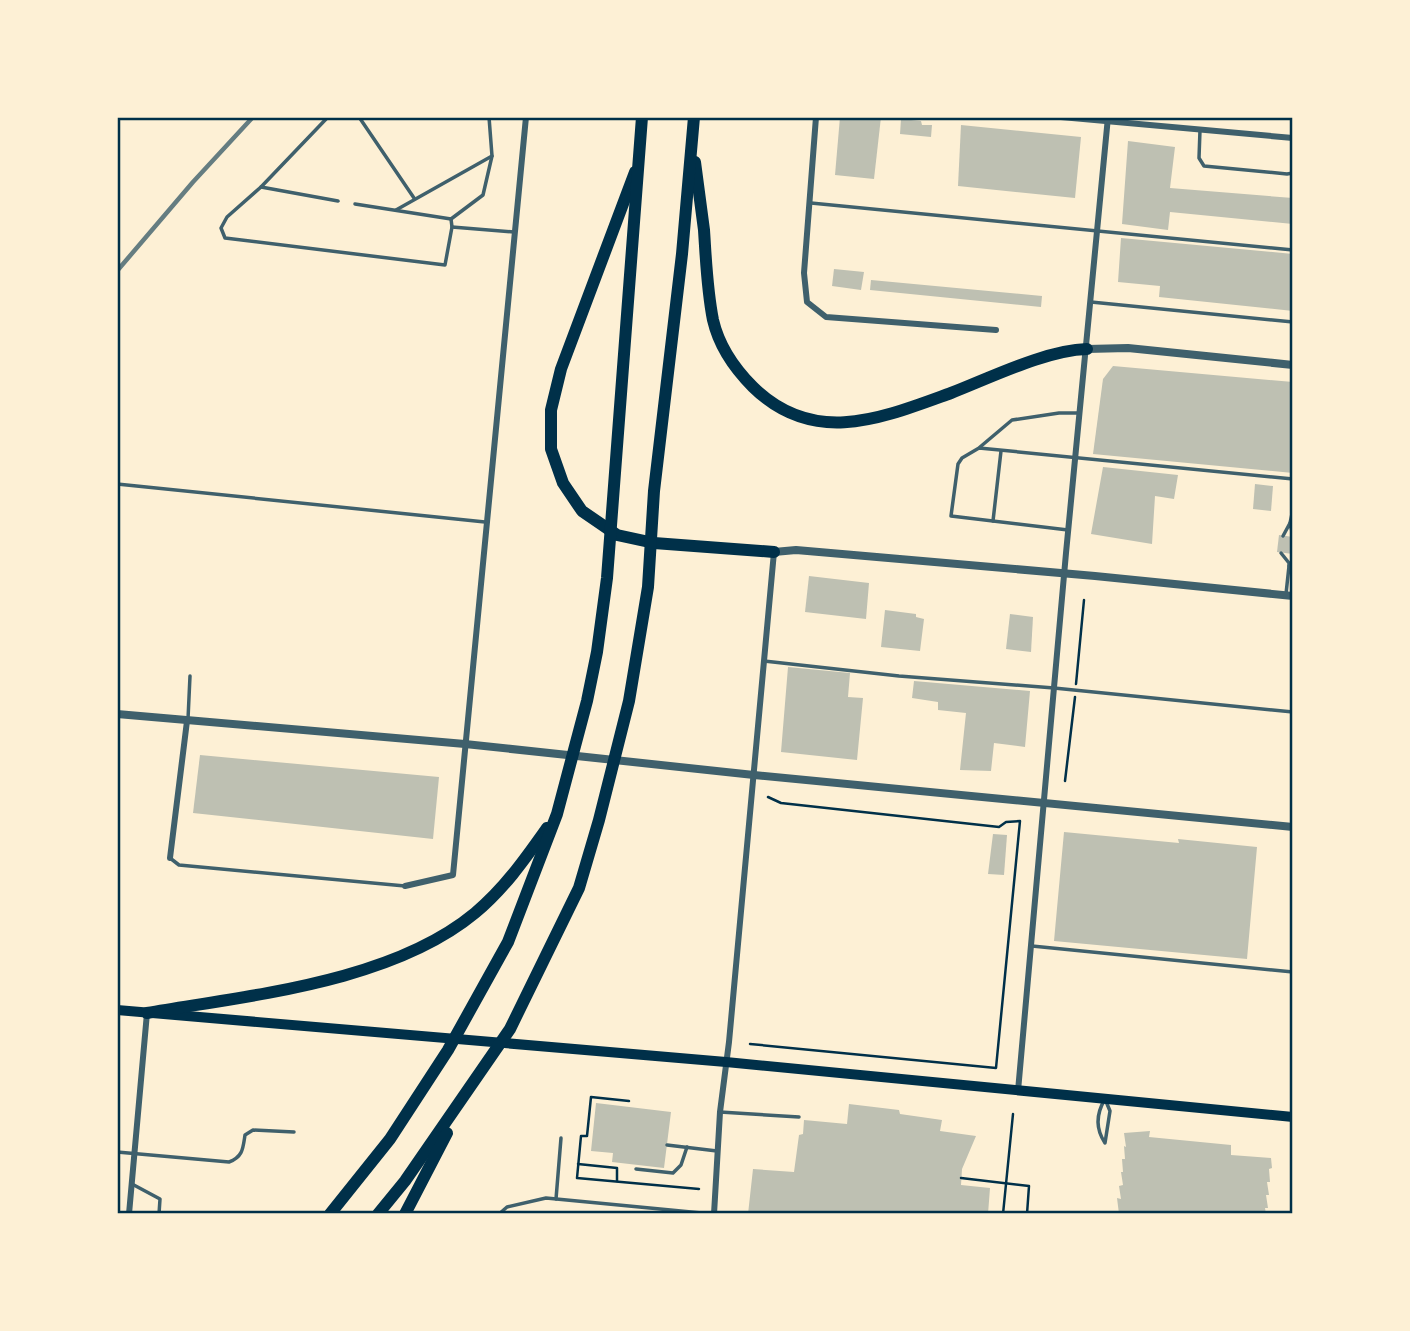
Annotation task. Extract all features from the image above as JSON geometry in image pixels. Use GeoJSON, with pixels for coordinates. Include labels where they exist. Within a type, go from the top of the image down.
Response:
{"type":"FeatureCollection","features":[{"type":"Feature","properties":{"kind":"highway"},"geometry":{"type":"LineString","coordinates":[[378,1214],[405,1181],[510,1029],[579,888],[599,820],[629,701],[648,587],[654,491],[682,254],[694,117]]}},
{"type":"Feature","properties":{"kind":"highway"},"geometry":{"type":"LineString","coordinates":[[330,1214],[390,1139],[448,1050],[508,942],[558,814],[587,701],[607,578],[642,123]]}},
{"type":"Feature","properties":{"kind":"highway"},"geometry":{"type":"LineString","coordinates":[[692,138],[704,232],[707,286],[715,328],[724,350],[744,378],[776,406],[792,414],[827,423],[871,420],[1057,353],[1087,349]]}},
{"type":"Feature","properties":{"kind":"highway"},"geometry":{"type":"LineString","coordinates":[[640,159],[559,379],[551,410],[551,449],[563,483],[582,511],[618,535],[654,543],[774,552]]}},
{"type":"Feature","properties":{"kind":"highway"},"geometry":{"type":"LineString","coordinates":[[147,1013],[289,988],[367,969],[435,941],[475,914],[509,880],[558,814]]}},
{"type":"Feature","properties":{"kind":"highway"},"geometry":{"type":"LineString","coordinates":[[405,1214],[468,1091]]}},
{"type":"Feature","properties":{"kind":"main road"},"geometry":{"type":"LineString","coordinates":[[117,1010],[726,1062],[1293,1117]]}},
{"type":"Feature","properties":{"kind":"street"},"geometry":{"type":"LineString","coordinates":[[405,886],[453,875],[526,117]]}},
{"type":"Feature","properties":{"kind":"street"},"geometry":{"type":"LineString","coordinates":[[816,117],[804,273],[807,302],[826,317],[996,330]]}},
{"type":"Feature","properties":{"kind":"street"},"geometry":{"type":"LineString","coordinates":[[1061,117],[1108,119],[1293,138]]}},
{"type":"Feature","properties":{"kind":"street"},"geometry":{"type":"LineString","coordinates":[[1017,1091],[1108,119]]}},
{"type":"Feature","properties":{"kind":"street"},"geometry":{"type":"LineString","coordinates":[[1087,349],[1128,348],[1293,365]]}},
{"type":"Feature","properties":{"kind":"street"},"geometry":{"type":"LineString","coordinates":[[713,1214],[720,1112],[774,552],[796,550],[1289,596]]}},
{"type":"Feature","properties":{"kind":"street"},"geometry":{"type":"LineString","coordinates":[[117,714],[465,744],[1293,827]]}},
{"type":"Feature","properties":{"kind":"street"},"geometry":{"type":"LineString","coordinates":[[170,858],[187,721]]}},
{"type":"Feature","properties":{"kind":"street"},"geometry":{"type":"LineString","coordinates":[[129,1214],[147,1013]]}},
{"type":"Feature","properties":{"kind":"lane"},"geometry":{"type":"LineString","coordinates":[[328,117],[261,187],[227,217],[221,228],[225,238],[445,265],[452,228],[451,219]]}},
{"type":"Feature","properties":{"kind":"lane"},"geometry":{"type":"LineString","coordinates":[[359,117],[414,198]]}},
{"type":"Feature","properties":{"kind":"lane"},"geometry":{"type":"LineString","coordinates":[[355,204],[451,219],[483,195],[492,156],[489,117]]}},
{"type":"Feature","properties":{"kind":"lane"},"geometry":{"type":"LineString","coordinates":[[1200,130],[1199,158],[1204,166],[1293,173]]}},
{"type":"Feature","properties":{"kind":"lane"},"geometry":{"type":"LineString","coordinates":[[394,211],[492,156]]}},
{"type":"Feature","properties":{"kind":"lane"},"geometry":{"type":"LineString","coordinates":[[261,187],[338,201]]}},
{"type":"Feature","properties":{"kind":"lane"},"geometry":{"type":"LineString","coordinates":[[809,203],[1293,250]]}},
{"type":"Feature","properties":{"kind":"lane"},"geometry":{"type":"LineString","coordinates":[[452,228],[514,232]]}},
{"type":"Feature","properties":{"kind":"lane"},"geometry":{"type":"LineString","coordinates":[[1091,302],[1293,322]]}},
{"type":"Feature","properties":{"kind":"lane"},"geometry":{"type":"LineString","coordinates":[[1068,530],[951,516],[958,464],[962,458],[979,448],[1012,420],[1059,413],[1080,414]]}},
{"type":"Feature","properties":{"kind":"lane"},"geometry":{"type":"LineString","coordinates":[[979,448],[1293,479]]}},
{"type":"Feature","properties":{"kind":"lane"},"geometry":{"type":"LineString","coordinates":[[993,521],[1001,451]]}},
{"type":"Feature","properties":{"kind":"lane"},"geometry":{"type":"LineString","coordinates":[[117,484],[284,499],[485,522]]}},
{"type":"Feature","properties":{"kind":"lane"},"geometry":{"type":"LineString","coordinates":[[1283,536],[1293,509]]}},
{"type":"Feature","properties":{"kind":"lane"},"geometry":{"type":"LineString","coordinates":[[1290,523],[1293,536]]}},
{"type":"Feature","properties":{"kind":"lane"},"geometry":{"type":"LineString","coordinates":[[1281,552],[1290,565]]}},
{"type":"Feature","properties":{"kind":"lane"},"geometry":{"type":"LineString","coordinates":[[1289,596],[1290,554]]}},
{"type":"Feature","properties":{"kind":"lane"},"geometry":{"type":"LineString","coordinates":[[764,661],[1293,712]]}},
{"type":"Feature","properties":{"kind":"lane"},"geometry":{"type":"LineString","coordinates":[[187,721],[190,676]]}},
{"type":"Feature","properties":{"kind":"lane"},"geometry":{"type":"LineString","coordinates":[[170,858],[178,865],[405,886]]}},
{"type":"Feature","properties":{"kind":"lane"},"geometry":{"type":"LineString","coordinates":[[1030,946],[1293,972]]}},
{"type":"Feature","properties":{"kind":"lane"},"geometry":{"type":"LineString","coordinates":[[1105,1099],[1110,1111],[1104,1143],[1098,1132],[1099,1109],[1105,1099]]}},
{"type":"Feature","properties":{"kind":"lane"},"geometry":{"type":"LineString","coordinates":[[720,1112],[799,1116]]}},
{"type":"Feature","properties":{"kind":"lane"},"geometry":{"type":"LineString","coordinates":[[117,1152],[229,1162],[238,1159],[243,1151],[245,1135],[253,1130],[294,1132]]}},
{"type":"Feature","properties":{"kind":"lane"},"geometry":{"type":"LineString","coordinates":[[556,1199],[561,1138]]}},
{"type":"Feature","properties":{"kind":"lane"},"geometry":{"type":"LineString","coordinates":[[667,1145],[718,1151]]}},
{"type":"Feature","properties":{"kind":"lane"},"geometry":{"type":"LineString","coordinates":[[636,1169],[673,1172],[681,1165],[687,1147]]}},
{"type":"Feature","properties":{"kind":"lane"},"geometry":{"type":"LineString","coordinates":[[132,1184],[160,1199],[159,1214]]}},
{"type":"Feature","properties":{"kind":"lane"},"geometry":{"type":"LineString","coordinates":[[499,1214],[507,1207],[546,1198],[713,1214]]}},
{"type":"Feature","properties":{"kind":"path"},"geometry":{"type":"LineString","coordinates":[[1065,781],[1084,600]]}},
{"type":"Feature","properties":{"kind":"path"},"geometry":{"type":"LineString","coordinates":[[750,1044],[996,1068],[1020,821],[1006,822],[999,827],[781,803],[768,797]]}},
{"type":"Feature","properties":{"kind":"path"},"geometry":{"type":"LineString","coordinates":[[629,1101],[591,1097],[587,1136],[581,1136],[577,1178],[699,1189]]}},
{"type":"Feature","properties":{"kind":"path"},"geometry":{"type":"LineString","coordinates":[[1003,1214],[1013,1114]]}},
{"type":"Feature","properties":{"kind":"path"},"geometry":{"type":"LineString","coordinates":[[579,1164],[617,1168],[617,1181]]}},
{"type":"Feature","properties":{"kind":"path"},"geometry":{"type":"LineString","coordinates":[[961,1178],[1029,1186],[1027,1214]]}},
{"type":"Feature","properties":{"kind":"building"},"geometry":{"type":"Polygon","coordinates":[[[840,117],[881,117],[874,179],[835,175],[840,117]]]}},
{"type":"Feature","properties":{"kind":"building"},"geometry":{"type":"Polygon","coordinates":[[[901,119],[932,125],[931,137],[900,134],[901,119]]]}},
{"type":"Feature","properties":{"kind":"building"},"geometry":{"type":"Polygon","coordinates":[[[961,125],[1081,137],[1075,198],[958,186],[961,125]]]}},
{"type":"Feature","properties":{"kind":"building"},"geometry":{"type":"Polygon","coordinates":[[[1128,141],[1175,147],[1170,188],[1293,198],[1293,224],[1170,212],[1168,230],[1122,224],[1128,141]]]}},
{"type":"Feature","properties":{"kind":"building"},"geometry":{"type":"Polygon","coordinates":[[[1121,238],[1293,254],[1293,311],[1159,297],[1160,286],[1118,282],[1121,238]]]}},
{"type":"Feature","properties":{"kind":"building"},"geometry":{"type":"Polygon","coordinates":[[[834,269],[864,272],[861,290],[832,286],[834,269]]]}},
{"type":"Feature","properties":{"kind":"building"},"geometry":{"type":"Polygon","coordinates":[[[871,280],[1042,296],[1041,307],[870,290],[871,280]]]}},
{"type":"Feature","properties":{"kind":"building"},"geometry":{"type":"Polygon","coordinates":[[[1113,366],[1293,382],[1293,473],[1093,454],[1103,379],[1113,366]]]}},
{"type":"Feature","properties":{"kind":"building"},"geometry":{"type":"Polygon","coordinates":[[[1103,467],[1178,475],[1174,499],[1155,496],[1152,544],[1091,534],[1103,467]]]}},
{"type":"Feature","properties":{"kind":"building"},"geometry":{"type":"Polygon","coordinates":[[[1255,484],[1273,486],[1271,511],[1253,509],[1255,484]]]}},
{"type":"Feature","properties":{"kind":"building"},"geometry":{"type":"Polygon","coordinates":[[[1279,535],[1293,537],[1293,554],[1277,552],[1279,535]]]}},
{"type":"Feature","properties":{"kind":"building"},"geometry":{"type":"Polygon","coordinates":[[[809,576],[869,583],[866,619],[805,612],[809,576]]]}},
{"type":"Feature","properties":{"kind":"building"},"geometry":{"type":"Polygon","coordinates":[[[885,610],[916,614],[916,617],[924,619],[920,651],[881,647],[885,610]]]}},
{"type":"Feature","properties":{"kind":"building"},"geometry":{"type":"Polygon","coordinates":[[[1010,614],[1033,617],[1031,652],[1006,649],[1010,614]]]}},
{"type":"Feature","properties":{"kind":"building"},"geometry":{"type":"Polygon","coordinates":[[[788,667],[850,673],[848,697],[863,698],[857,760],[781,752],[788,667]]]}},
{"type":"Feature","properties":{"kind":"building"},"geometry":{"type":"Polygon","coordinates":[[[914,681],[1030,691],[1025,747],[994,743],[991,771],[960,770],[966,713],[938,710],[938,702],[912,698],[914,681]]]}},
{"type":"Feature","properties":{"kind":"building"},"geometry":{"type":"Polygon","coordinates":[[[200,755],[439,777],[433,839],[193,813],[200,755]]]}},
{"type":"Feature","properties":{"kind":"building"},"geometry":{"type":"Polygon","coordinates":[[[1064,832],[1257,847],[1247,959],[1054,941],[1064,832]]]}},
{"type":"Feature","properties":{"kind":"building"},"geometry":{"type":"Polygon","coordinates":[[[993,834],[1007,835],[1004,875],[988,874],[993,834]]]}},
{"type":"Feature","properties":{"kind":"building"},"geometry":{"type":"Polygon","coordinates":[[[596,1103],[671,1112],[664,1168],[612,1162],[613,1153],[591,1151],[596,1103]]]}},
{"type":"Feature","properties":{"kind":"building"},"geometry":{"type":"Polygon","coordinates":[[[849,1104],[899,1110],[900,1114],[942,1120],[940,1131],[976,1136],[962,1169],[961,1185],[990,1188],[988,1214],[748,1214],[753,1169],[794,1172],[804,1120],[847,1124],[849,1104]]]}},
{"type":"Feature","properties":{"kind":"building"},"geometry":{"type":"Polygon","coordinates":[[[1150,1131],[1149,1137],[1231,1145],[1231,1155],[1271,1158],[1266,1214],[1119,1214],[1117,1198],[1121,1199],[1119,1186],[1123,1185],[1122,1159],[1125,1159],[1124,1146],[1126,1147],[1124,1133],[1150,1131]]]}},
{"type":"Feature","properties":{"kind":"railway"},"geometry":{"type":"LineString","coordinates":[[117,271],[253,117]]}}]}
